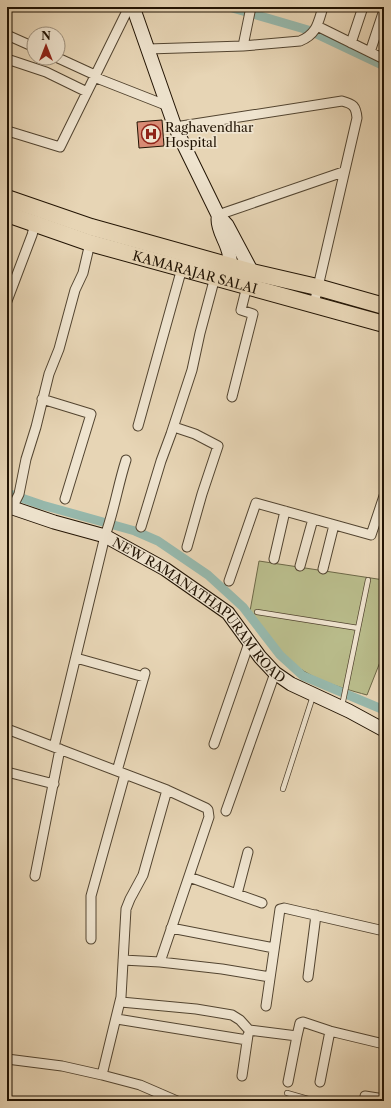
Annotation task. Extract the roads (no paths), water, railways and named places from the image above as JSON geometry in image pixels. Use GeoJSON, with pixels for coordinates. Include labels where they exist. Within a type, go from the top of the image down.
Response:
{"type":"FeatureCollection","features":[{"type":"Feature","properties":{"kind":"highway","name":"KAMARAJAR SALAI"},"geometry":{"type":"LineString","coordinates":[[7,198],[91,227],[230,265],[246,282],[314,304],[384,324]]}},
{"type":"Feature","properties":{"kind":"highway","name":"KAMARAJAR SALAI"},"geometry":{"type":"LineString","coordinates":[[7,214],[90,243],[215,277],[246,282],[318,287],[384,306]]}},
{"type":"Feature","properties":{"kind":"main road"},"geometry":{"type":"LineString","coordinates":[[133,7],[175,127],[218,215],[227,225],[246,282]]}},
{"type":"Feature","properties":{"kind":"main road"},"geometry":{"type":"LineString","coordinates":[[218,215],[218,227],[228,247],[230,265]]}},
{"type":"Feature","properties":{"kind":"main road","name":"NEW RAMANATHAPURAM ROAD"},"geometry":{"type":"LineString","coordinates":[[14,502],[54,522],[108,528],[228,613],[249,643],[275,673],[291,684],[314,694],[343,703],[384,730]]}},
{"type":"Feature","properties":{"kind":"street"},"geometry":{"type":"LineString","coordinates":[[7,134],[12,132],[60,147],[129,7]]}},
{"type":"Feature","properties":{"kind":"street"},"geometry":{"type":"LineString","coordinates":[[243,46],[251,7]]}},
{"type":"Feature","properties":{"kind":"street"},"geometry":{"type":"LineString","coordinates":[[148,49],[243,46],[300,41],[308,38],[317,27],[323,7]]}},
{"type":"Feature","properties":{"kind":"street"},"geometry":{"type":"LineString","coordinates":[[351,43],[362,7]]}},
{"type":"Feature","properties":{"kind":"street"},"geometry":{"type":"LineString","coordinates":[[370,52],[384,10]]}},
{"type":"Feature","properties":{"kind":"street"},"geometry":{"type":"LineString","coordinates":[[317,27],[384,59]]}},
{"type":"Feature","properties":{"kind":"street"},"geometry":{"type":"LineString","coordinates":[[7,35],[26,43]]}},
{"type":"Feature","properties":{"kind":"street"},"geometry":{"type":"LineString","coordinates":[[7,58],[46,72],[87,92]]}},
{"type":"Feature","properties":{"kind":"street"},"geometry":{"type":"LineString","coordinates":[[66,62],[94,76],[168,106]]}},
{"type":"Feature","properties":{"kind":"street"},"geometry":{"type":"LineString","coordinates":[[175,127],[342,101],[351,103],[356,109],[357,118],[343,172],[314,304]]}},
{"type":"Feature","properties":{"kind":"street"},"geometry":{"type":"LineString","coordinates":[[218,215],[343,172]]}},
{"type":"Feature","properties":{"kind":"street"},"geometry":{"type":"LineString","coordinates":[[7,301],[35,224]]}},
{"type":"Feature","properties":{"kind":"street"},"geometry":{"type":"LineString","coordinates":[[14,502],[36,427],[49,374],[59,349],[76,290],[83,273],[90,243]]}},
{"type":"Feature","properties":{"kind":"street"},"geometry":{"type":"LineString","coordinates":[[141,527],[161,461],[174,427],[192,370],[215,277],[230,265]]}},
{"type":"Feature","properties":{"kind":"street"},"geometry":{"type":"LineString","coordinates":[[138,426],[182,268]]}},
{"type":"Feature","properties":{"kind":"street"},"geometry":{"type":"LineString","coordinates":[[232,397],[253,314],[241,310],[246,282]]}},
{"type":"Feature","properties":{"kind":"street"},"geometry":{"type":"LineString","coordinates":[[42,399],[91,414],[65,499]]}},
{"type":"Feature","properties":{"kind":"street"},"geometry":{"type":"LineString","coordinates":[[174,427],[195,434],[218,446],[202,494],[187,547]]}},
{"type":"Feature","properties":{"kind":"street"},"geometry":{"type":"LineString","coordinates":[[35,876],[54,784],[57,748],[76,658],[118,486],[126,460]]}},
{"type":"Feature","properties":{"kind":"street"},"geometry":{"type":"LineString","coordinates":[[229,581],[256,503],[371,535],[384,496]]}},
{"type":"Feature","properties":{"kind":"street"},"geometry":{"type":"LineString","coordinates":[[274,559],[285,511]]}},
{"type":"Feature","properties":{"kind":"street"},"geometry":{"type":"LineString","coordinates":[[300,566],[313,519]]}},
{"type":"Feature","properties":{"kind":"street"},"geometry":{"type":"LineString","coordinates":[[324,569],[334,525]]}},
{"type":"Feature","properties":{"kind":"street"},"geometry":{"type":"LineString","coordinates":[[214,744],[249,643]]}},
{"type":"Feature","properties":{"kind":"street"},"geometry":{"type":"LineString","coordinates":[[76,658],[144,675],[91,896],[91,939]]}},
{"type":"Feature","properties":{"kind":"street"},"geometry":{"type":"LineString","coordinates":[[226,811],[275,673]]}},
{"type":"Feature","properties":{"kind":"street"},"geometry":{"type":"LineString","coordinates":[[7,729],[167,790],[208,810],[209,817],[160,962]]}},
{"type":"Feature","properties":{"kind":"street"},"geometry":{"type":"LineString","coordinates":[[7,772],[54,784]]}},
{"type":"Feature","properties":{"kind":"street"},"geometry":{"type":"LineString","coordinates":[[102,1075],[121,1002],[126,909],[143,875],[167,790]]}},
{"type":"Feature","properties":{"kind":"street"},"geometry":{"type":"LineString","coordinates":[[237,894],[248,852]]}},
{"type":"Feature","properties":{"kind":"street"},"geometry":{"type":"LineString","coordinates":[[189,877],[262,903]]}},
{"type":"Feature","properties":{"kind":"street"},"geometry":{"type":"LineString","coordinates":[[266,1006],[280,909],[284,908],[384,931]]}},
{"type":"Feature","properties":{"kind":"street"},"geometry":{"type":"LineString","coordinates":[[308,977],[316,915]]}},
{"type":"Feature","properties":{"kind":"street"},"geometry":{"type":"LineString","coordinates":[[171,928],[274,948]]}},
{"type":"Feature","properties":{"kind":"street"},"geometry":{"type":"LineString","coordinates":[[124,960],[160,962],[222,969],[270,977]]}},
{"type":"Feature","properties":{"kind":"street"},"geometry":{"type":"LineString","coordinates":[[121,1002],[196,1009],[232,1015],[240,1020],[249,1030],[297,1036]]}},
{"type":"Feature","properties":{"kind":"street"},"geometry":{"type":"LineString","coordinates":[[117,1019],[247,1040]]}},
{"type":"Feature","properties":{"kind":"street"},"geometry":{"type":"LineString","coordinates":[[288,1082],[297,1036],[300,1024],[303,1022],[330,1031],[384,1044]]}},
{"type":"Feature","properties":{"kind":"street"},"geometry":{"type":"LineString","coordinates":[[242,1076],[249,1030]]}},
{"type":"Feature","properties":{"kind":"street"},"geometry":{"type":"LineString","coordinates":[[320,1082],[330,1031]]}},
{"type":"Feature","properties":{"kind":"street"},"geometry":{"type":"LineString","coordinates":[[7,1059],[62,1066],[140,1084],[177,1101]]}},
{"type":"Feature","properties":{"kind":"street"},"geometry":{"type":"LineString","coordinates":[[365,1096],[384,1099]]}},
{"type":"Feature","properties":{"kind":"lane"},"geometry":{"type":"LineString","coordinates":[[343,703],[368,580]]}},
{"type":"Feature","properties":{"kind":"lane"},"geometry":{"type":"LineString","coordinates":[[257,612],[358,628]]}},
{"type":"Feature","properties":{"kind":"lane"},"geometry":{"type":"LineString","coordinates":[[283,789],[314,694]]}},
{"type":"Feature","properties":{"kind":"lane"},"geometry":{"type":"LineString","coordinates":[[287,1093],[315,1101]]}},
{"type":"Feature","properties":{"kind":"waterway"},"geometry":{"type":"LineString","coordinates":[[229,7],[308,30],[384,66]]}},
{"type":"Feature","properties":{"kind":"waterway"},"geometry":{"type":"LineString","coordinates":[[7,493],[42,505],[135,531],[158,541],[208,575],[243,607],[280,655],[303,676],[384,710]]}},
{"type":"Feature","properties":{"kind":"place","name":"Raghavendhar Hospital"},"geometry":{"type":"Point","coordinates":[151,134]}}]}
